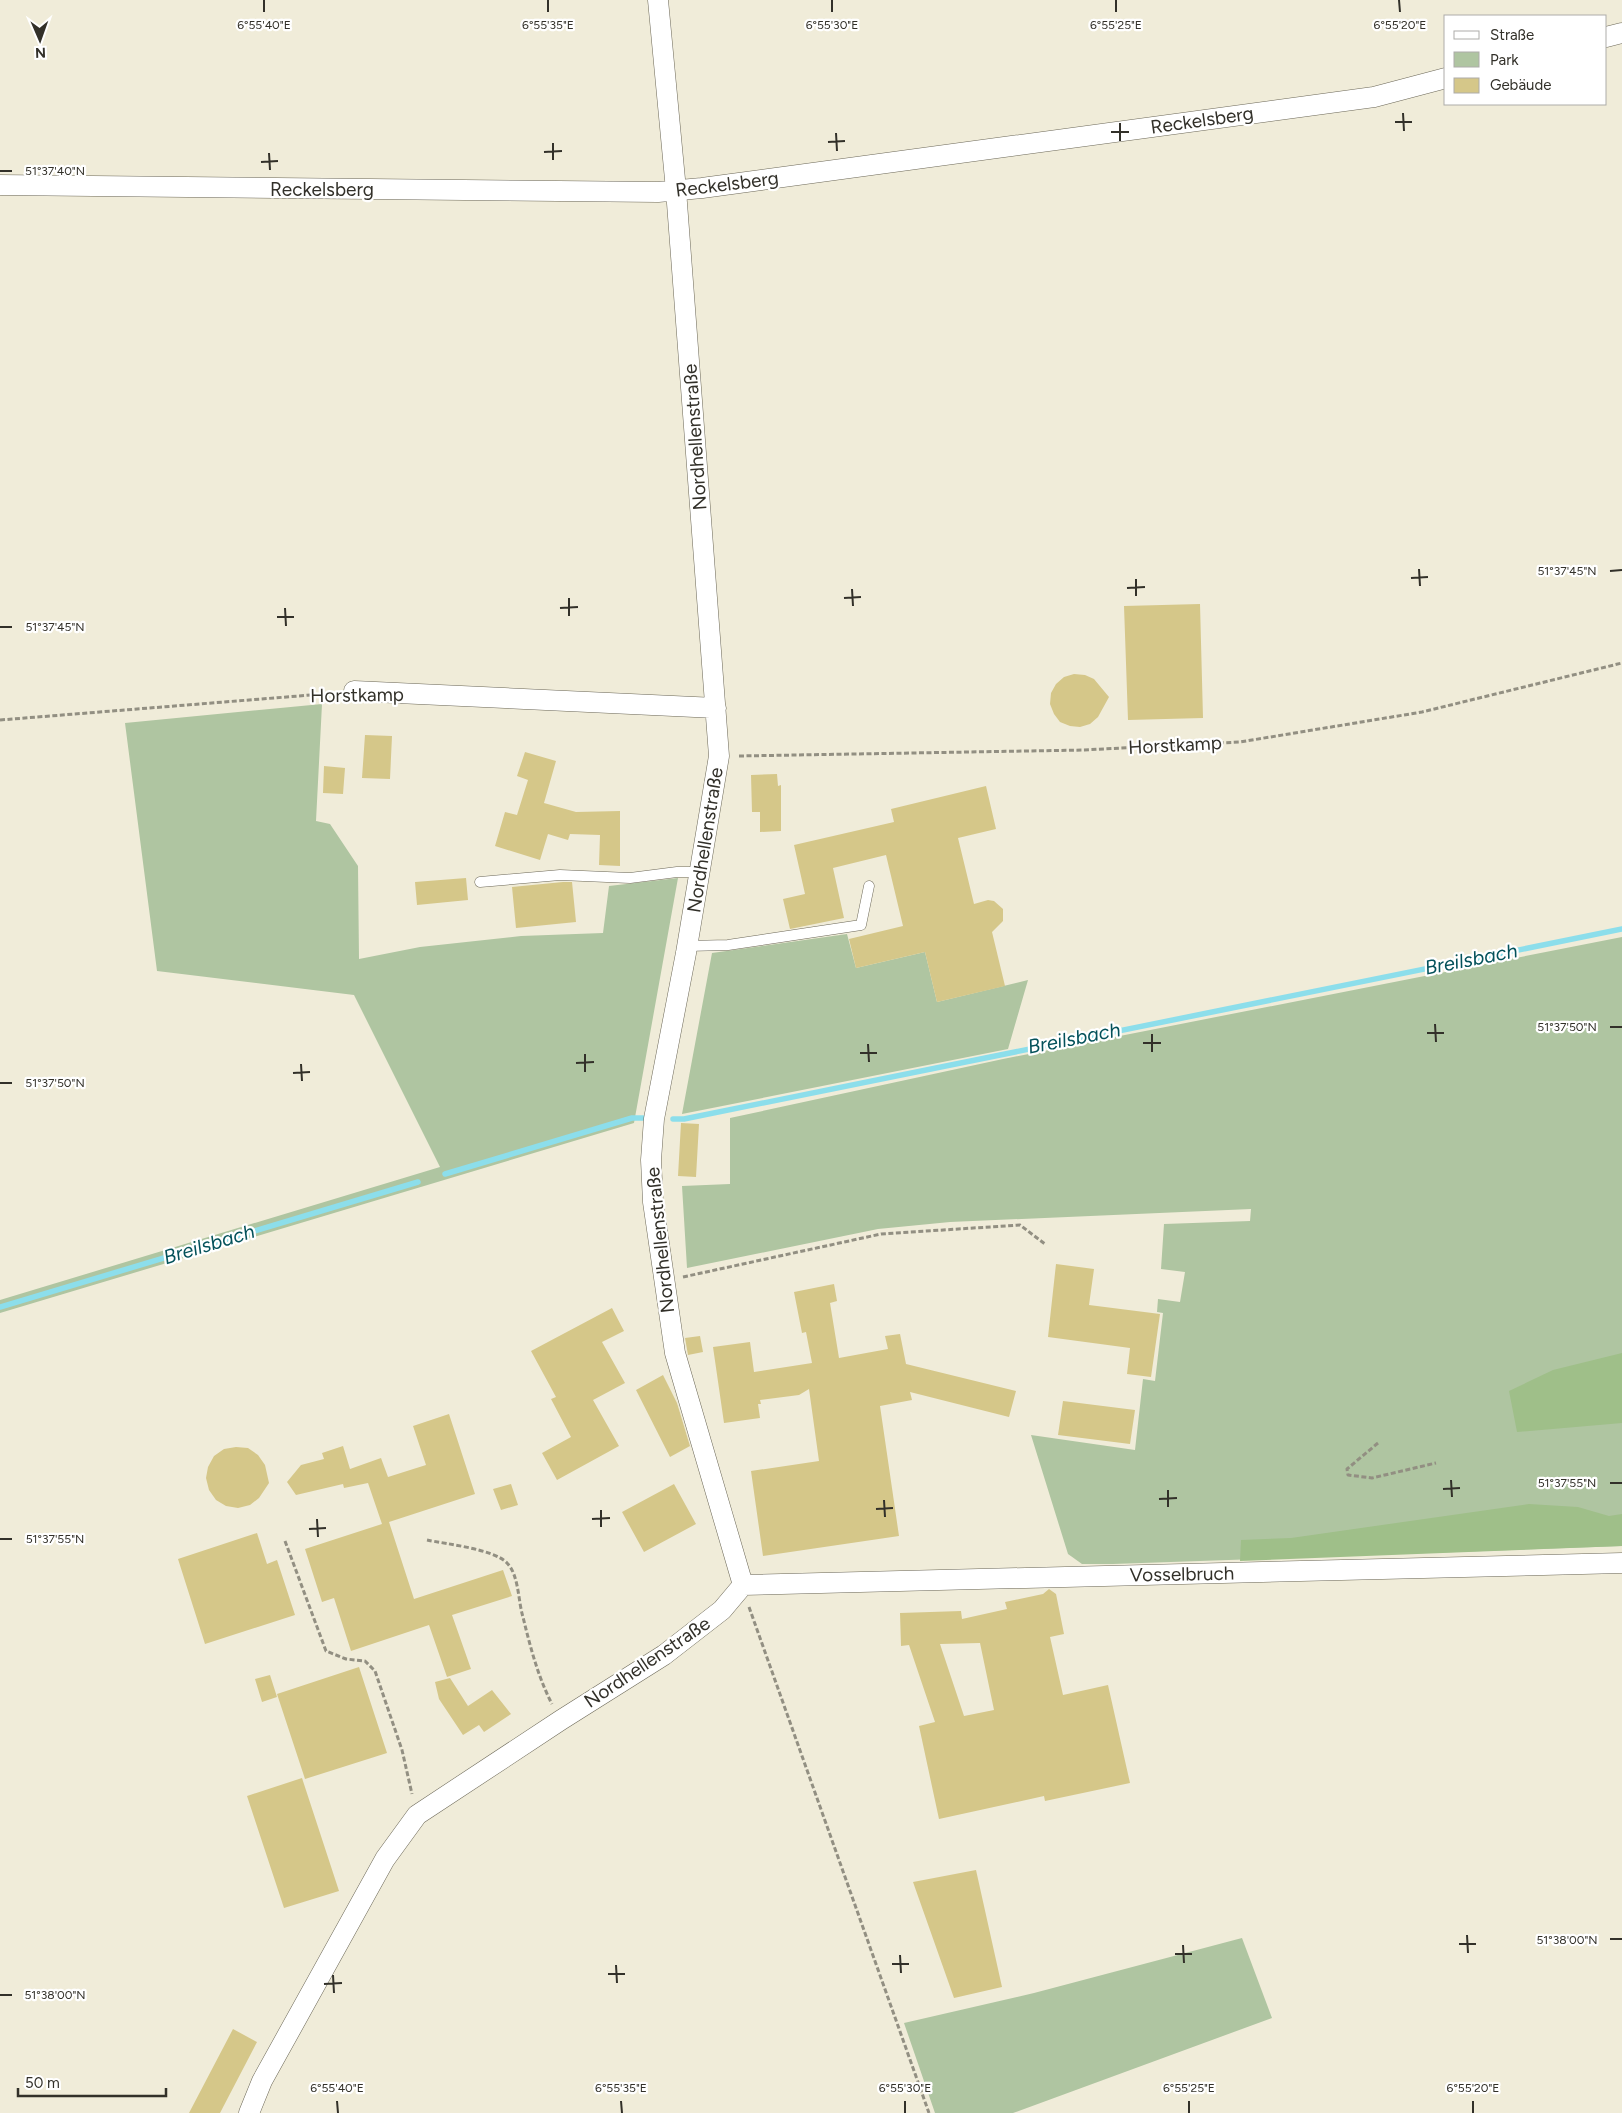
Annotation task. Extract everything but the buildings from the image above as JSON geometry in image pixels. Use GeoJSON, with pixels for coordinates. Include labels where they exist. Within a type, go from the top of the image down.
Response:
{"type":"FeatureCollection","features":[{"type":"Feature","properties":{"kind":"street","name":"Nordhellenstraße"},"geometry":{"type":"LineString","coordinates":[[249,2113],[262,2081],[385,1859],[417,1815],[664,1655],[702,1628],[722,1610],[743,1585],[674,1353],[652,1202],[651,1160],[654,1119],[687,946],[719,756],[676,190],[658,0]]}},
{"type":"Feature","properties":{"kind":"street"},"geometry":{"type":"LineString","coordinates":[[1607,37],[1622,33]]}},
{"type":"Feature","properties":{"kind":"street","name":"Reckelsberg"},"geometry":{"type":"LineString","coordinates":[[0,185],[658,192],[1374,97],[1444,79]]}},
{"type":"Feature","properties":{"kind":"street","name":"Horstkamp"},"geometry":{"type":"LineString","coordinates":[[354,691],[716,708]]}},
{"type":"Feature","properties":{"kind":"street","name":"Vosselbruch"},"geometry":{"type":"LineString","coordinates":[[743,1585],[1622,1563]]}},
{"type":"Feature","properties":{"kind":"lane"},"geometry":{"type":"LineString","coordinates":[[480,882],[560,875],[630,878],[677,872],[700,872]]}},
{"type":"Feature","properties":{"kind":"lane"},"geometry":{"type":"LineString","coordinates":[[687,946],[728,945],[861,925],[869,886]]}},
{"type":"Feature","properties":{"kind":"path","name":"Horstkamp"},"geometry":{"type":"LineString","coordinates":[[719,756],[1084,750],[1240,742],[1422,712],[1622,663]]}},
{"type":"Feature","properties":{"kind":"path","name":"Horstkamp"},"geometry":{"type":"LineString","coordinates":[[0,720],[354,691]]}},
{"type":"Feature","properties":{"kind":"path"},"geometry":{"type":"LineString","coordinates":[[663,1282],[881,1234],[1020,1225],[1045,1244]]}},
{"type":"Feature","properties":{"kind":"path"},"geometry":{"type":"LineString","coordinates":[[1378,1443],[1347,1470],[1348,1475],[1372,1478],[1436,1463]]}},
{"type":"Feature","properties":{"kind":"path"},"geometry":{"type":"LineString","coordinates":[[427,1540],[481,1550],[507,1562],[513,1574],[522,1616],[544,1688],[561,1720]]}},
{"type":"Feature","properties":{"kind":"path"},"geometry":{"type":"LineString","coordinates":[[285,1541],[326,1651],[346,1659],[365,1661],[375,1671],[402,1750],[417,1815]]}},
{"type":"Feature","properties":{"kind":"path"},"geometry":{"type":"LineString","coordinates":[[743,1585],[757,1633],[929,2113]]}},
{"type":"Feature","properties":{"kind":"green space"},"geometry":{"type":"Polygon","coordinates":[[[322,704],[316,821],[330,824],[358,866],[359,959],[420,947],[521,936],[603,933],[609,886],[678,878],[634,1123],[0,1313],[0,1300],[440,1167],[354,995],[157,971],[125,723],[322,704]]]}},
{"type":"Feature","properties":{"kind":"green space"},"geometry":{"type":"Polygon","coordinates":[[[847,934],[856,968],[925,952],[937,1002],[1028,980],[1008,1049],[682,1114],[712,953],[847,934]]]}},
{"type":"Feature","properties":{"kind":"green space"},"geometry":{"type":"Polygon","coordinates":[[[1622,937],[1622,1546],[1113,1564],[1082,1564],[1068,1554],[1031,1435],[1135,1450],[1143,1379],[1155,1381],[1163,1313],[1157,1312],[1158,1299],[1180,1302],[1185,1272],[1161,1269],[1164,1224],[1250,1221],[1251,1209],[950,1222],[878,1229],[687,1268],[682,1186],[730,1184],[730,1118],[1003,1059],[1622,937]]]}},
{"type":"Feature","properties":{"kind":"green space"},"geometry":{"type":"Polygon","coordinates":[[[1622,1353],[1622,1423],[1517,1432],[1509,1391],[1553,1370],[1622,1353]]]}},
{"type":"Feature","properties":{"kind":"green space"},"geometry":{"type":"Polygon","coordinates":[[[1529,1504],[1578,1507],[1609,1516],[1622,1514],[1622,1546],[1240,1561],[1241,1540],[1291,1538],[1529,1504]]]}},
{"type":"Feature","properties":{"kind":"green space"},"geometry":{"type":"Polygon","coordinates":[[[1242,1938],[1272,2018],[1013,2113],[935,2113],[904,2023],[1034,1993],[1242,1938]]]}},
{"type":"Feature","properties":{"kind":"waterway","name":"Breilsbach"},"geometry":{"type":"LineString","coordinates":[[673,1119],[684,1119],[1622,929]]}},
{"type":"Feature","properties":{"kind":"waterway","name":"Breilsbach"},"geometry":{"type":"LineString","coordinates":[[445,1174],[632,1118],[644,1118]]}},
{"type":"Feature","properties":{"kind":"waterway","name":"Breilsbach"},"geometry":{"type":"LineString","coordinates":[[0,1307],[418,1182]]}}]}
